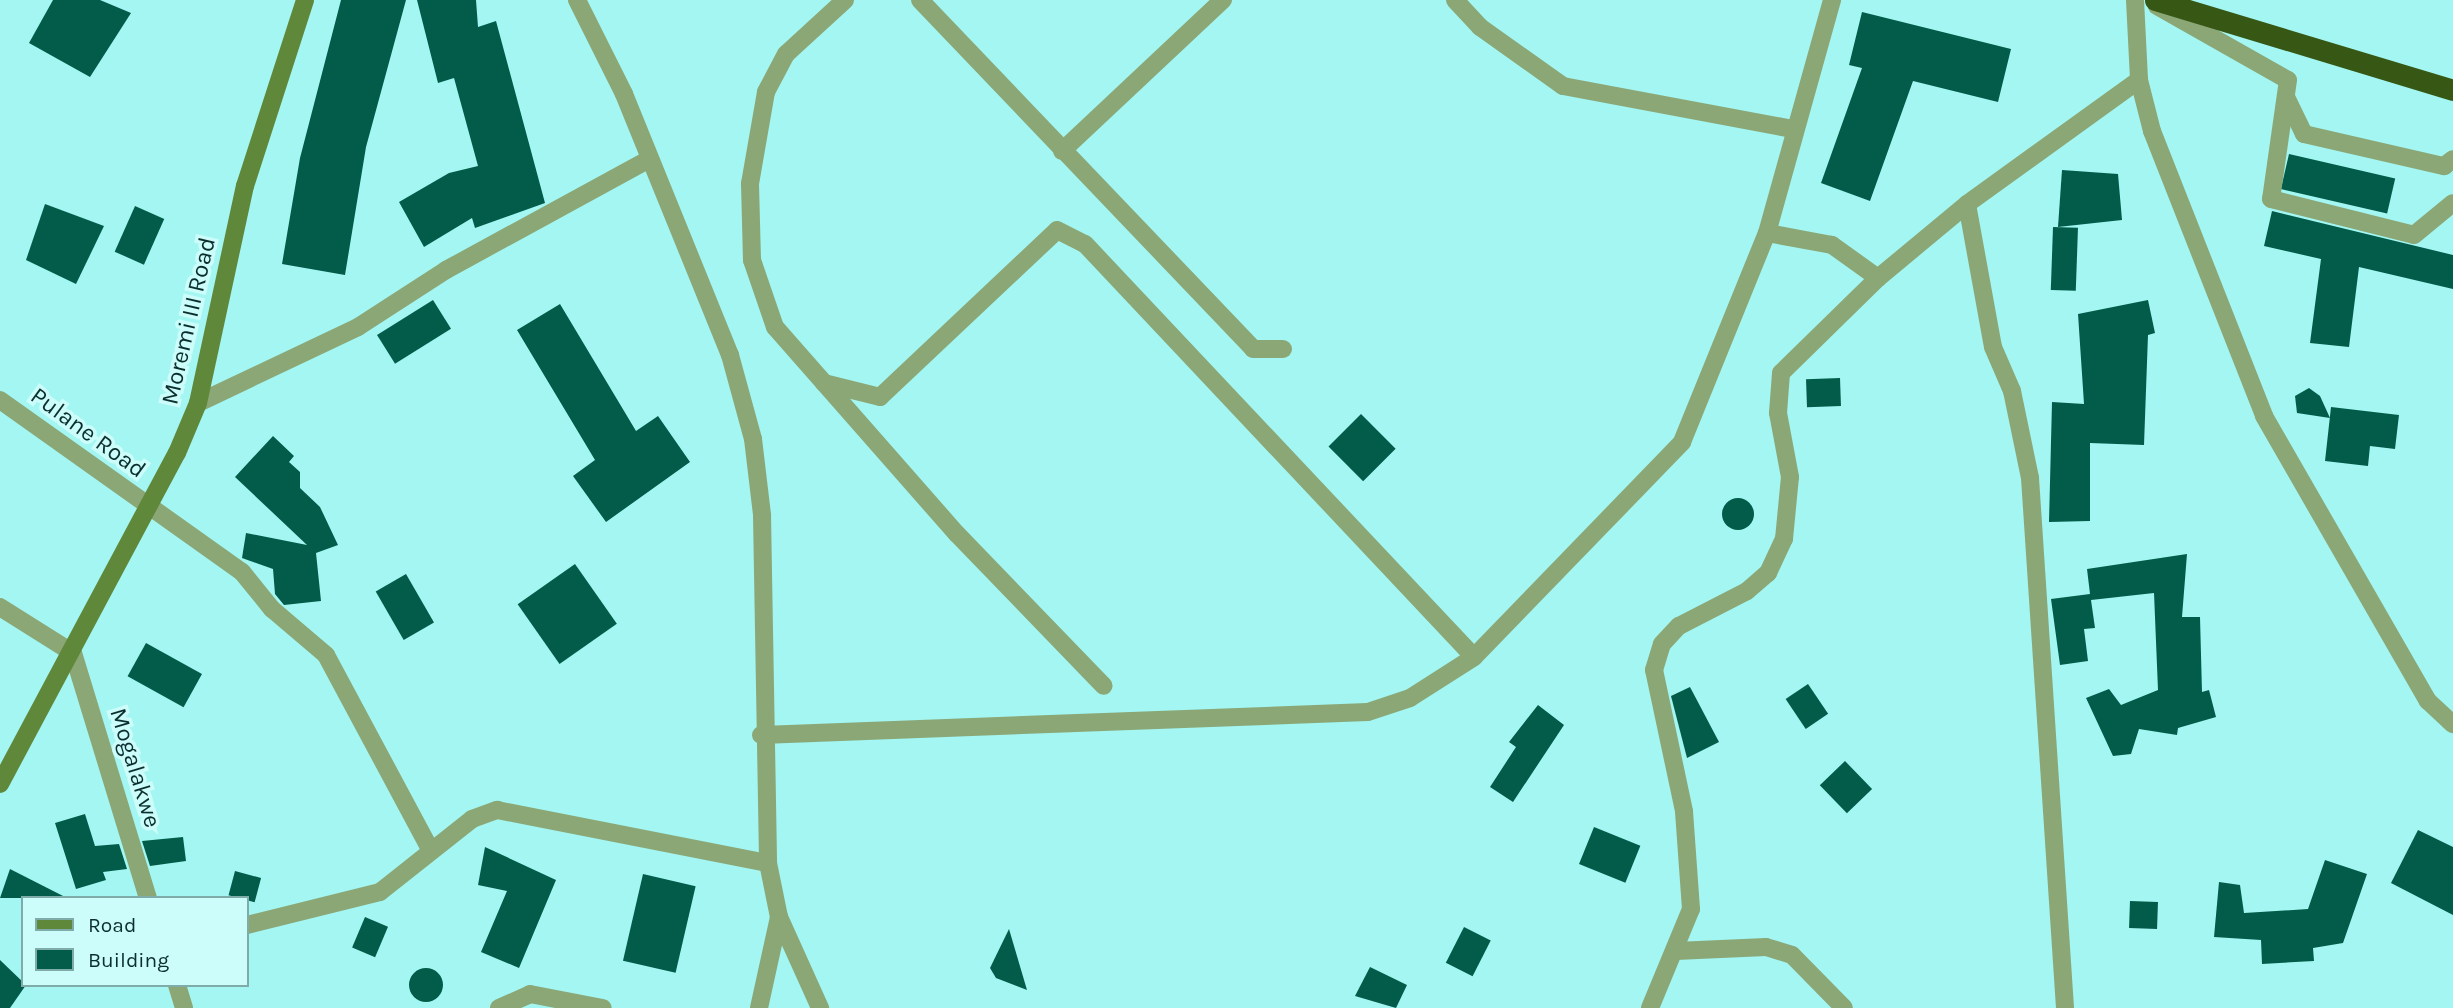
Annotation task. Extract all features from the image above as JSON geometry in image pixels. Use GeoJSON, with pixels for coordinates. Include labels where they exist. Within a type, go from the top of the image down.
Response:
{"type":"FeatureCollection","features":[{"type":"Feature","properties":{"kind":"highway"},"geometry":{"type":"LineString","coordinates":[[2155,0],[2453,90]]}},
{"type":"Feature","properties":{"kind":"street","name":"Moremi III Road"},"geometry":{"type":"LineString","coordinates":[[0,784],[73,653],[198,403],[246,186],[305,0]]}},
{"type":"Feature","properties":{"kind":"street"},"geometry":{"type":"LineString","coordinates":[[577,0],[650,159],[730,355],[753,439],[762,515],[761,735],[768,863],[779,917],[820,1008]]}},
{"type":"Feature","properties":{"kind":"street"},"geometry":{"type":"LineString","coordinates":[[845,0],[786,54],[766,92],[750,184],[752,260],[775,327],[1104,686]]}},
{"type":"Feature","properties":{"kind":"street"},"geometry":{"type":"LineString","coordinates":[[920,0],[1254,349],[1283,349]]}},
{"type":"Feature","properties":{"kind":"street"},"geometry":{"type":"LineString","coordinates":[[1062,151],[1223,0]]}},
{"type":"Feature","properties":{"kind":"street"},"geometry":{"type":"LineString","coordinates":[[1455,0],[1480,27],[1563,86],[1793,129]]}},
{"type":"Feature","properties":{"kind":"street"},"geometry":{"type":"LineString","coordinates":[[761,735],[1368,712],[1410,698],[1474,657],[1682,442],[1767,233],[1793,129],[1832,0]]}},
{"type":"Feature","properties":{"kind":"street"},"geometry":{"type":"LineString","coordinates":[[2135,0],[2139,80],[2179,212],[2264,416],[2428,701],[2453,724]]}},
{"type":"Feature","properties":{"kind":"street"},"geometry":{"type":"LineString","coordinates":[[2146,0],[2288,80],[2271,199],[2414,235],[2453,204]]}},
{"type":"Feature","properties":{"kind":"street"},"geometry":{"type":"LineString","coordinates":[[1650,1008],[1676,951],[1691,909],[1691,866],[1654,670],[1662,644],[1679,626],[1747,591],[1768,573],[1784,539],[1790,477],[1778,413],[1781,373],[1878,278],[1967,204],[2139,80]]}},
{"type":"Feature","properties":{"kind":"street"},"geometry":{"type":"LineString","coordinates":[[2286,97],[2304,134],[2444,166],[2453,159]]}},
{"type":"Feature","properties":{"kind":"street"},"geometry":{"type":"LineString","coordinates":[[198,403],[358,327],[446,270],[650,159]]}},
{"type":"Feature","properties":{"kind":"street"},"geometry":{"type":"LineString","coordinates":[[1967,204],[1993,347],[2012,391],[2030,478],[2065,1008]]}},
{"type":"Feature","properties":{"kind":"street"},"geometry":{"type":"LineString","coordinates":[[824,383],[880,397],[1056,230],[1085,244],[1474,657]]}},
{"type":"Feature","properties":{"kind":"street"},"geometry":{"type":"LineString","coordinates":[[1767,233],[1832,245],[1878,278]]}},
{"type":"Feature","properties":{"kind":"street","name":"Pulane Road"},"geometry":{"type":"LineString","coordinates":[[0,400],[242,572],[272,609],[326,655],[431,851]]}},
{"type":"Feature","properties":{"kind":"street"},"geometry":{"type":"LineString","coordinates":[[0,607],[73,653]]}},
{"type":"Feature","properties":{"kind":"street","name":"Mogalakwe"},"geometry":{"type":"LineString","coordinates":[[73,653],[147,896]]}},
{"type":"Feature","properties":{"kind":"street"},"geometry":{"type":"LineString","coordinates":[[248,925],[380,892],[472,819],[497,810],[768,863]]}},
{"type":"Feature","properties":{"kind":"street"},"geometry":{"type":"LineString","coordinates":[[759,1008],[779,917]]}},
{"type":"Feature","properties":{"kind":"street"},"geometry":{"type":"LineString","coordinates":[[1676,951],[1766,947],[1792,955],[1844,1008]]}},
{"type":"Feature","properties":{"kind":"street"},"geometry":{"type":"LineString","coordinates":[[178,987],[184,1008]]}},
{"type":"Feature","properties":{"kind":"street"},"geometry":{"type":"LineString","coordinates":[[499,1008],[530,994],[603,1008]]}},
{"type":"Feature","properties":{"kind":"building"},"geometry":{"type":"Polygon","coordinates":[[[53,0],[100,0],[131,13],[90,77],[29,43],[53,0]]]}},
{"type":"Feature","properties":{"kind":"building"},"geometry":{"type":"Polygon","coordinates":[[[341,0],[406,0],[366,147],[345,275],[282,264],[300,158],[341,0]]]}},
{"type":"Feature","properties":{"kind":"building"},"geometry":{"type":"Polygon","coordinates":[[[417,0],[476,0],[478,27],[496,21],[545,203],[475,228],[472,218],[424,247],[399,202],[449,173],[478,166],[454,78],[438,83],[417,0]]]}},
{"type":"Feature","properties":{"kind":"building"},"geometry":{"type":"Polygon","coordinates":[[[1862,12],[2011,49],[1998,102],[1913,81],[1870,201],[1821,183],[1862,68],[1849,65],[1862,12]]]}},
{"type":"Feature","properties":{"kind":"building"},"geometry":{"type":"Polygon","coordinates":[[[2289,154],[2395,179],[2387,214],[2281,189],[2289,154]]]}},
{"type":"Feature","properties":{"kind":"building"},"geometry":{"type":"Polygon","coordinates":[[[2062,170],[2118,174],[2122,220],[2058,227],[2062,170]]]}},
{"type":"Feature","properties":{"kind":"building"},"geometry":{"type":"Polygon","coordinates":[[[45,204],[104,226],[76,284],[26,260],[45,204]]]}},
{"type":"Feature","properties":{"kind":"building"},"geometry":{"type":"Polygon","coordinates":[[[135,206],[164,219],[144,265],[115,252],[135,206]]]}},
{"type":"Feature","properties":{"kind":"building"},"geometry":{"type":"Polygon","coordinates":[[[2272,211],[2453,255],[2453,289],[2359,267],[2349,347],[2310,343],[2321,259],[2264,246],[2272,211]]]}},
{"type":"Feature","properties":{"kind":"building"},"geometry":{"type":"Polygon","coordinates":[[[2053,227],[2078,228],[2076,291],[2051,290],[2053,227]]]}},
{"type":"Feature","properties":{"kind":"building"},"geometry":{"type":"Polygon","coordinates":[[[433,300],[451,329],[395,364],[377,335],[433,300]]]}},
{"type":"Feature","properties":{"kind":"building"},"geometry":{"type":"Polygon","coordinates":[[[2148,300],[2155,333],[2148,335],[2144,445],[2090,443],[2090,521],[2049,522],[2052,402],[2084,404],[2078,314],[2148,300]]]}},
{"type":"Feature","properties":{"kind":"building"},"geometry":{"type":"Polygon","coordinates":[[[560,304],[636,431],[658,416],[690,462],[606,522],[573,476],[595,460],[517,330],[560,304]]]}},
{"type":"Feature","properties":{"kind":"building"},"geometry":{"type":"Polygon","coordinates":[[[1840,378],[1841,406],[1807,407],[1806,379],[1840,378]]]}},
{"type":"Feature","properties":{"kind":"building"},"geometry":{"type":"Polygon","coordinates":[[[2309,388],[2320,396],[2330,418],[2297,413],[2295,396],[2309,388]]]}},
{"type":"Feature","properties":{"kind":"building"},"geometry":{"type":"Polygon","coordinates":[[[2331,407],[2399,415],[2395,449],[2370,446],[2368,466],[2325,461],[2331,407]]]}},
{"type":"Feature","properties":{"kind":"building"},"geometry":{"type":"Polygon","coordinates":[[[1361,414],[1396,449],[1363,481],[1328,447],[1361,414]]]}},
{"type":"Feature","properties":{"kind":"building"},"geometry":{"type":"Polygon","coordinates":[[[273,436],[294,456],[289,462],[300,472],[300,488],[320,507],[338,545],[316,553],[321,601],[284,605],[275,594],[273,569],[242,558],[246,533],[307,545],[235,477],[273,436]]]}},
{"type":"Feature","properties":{"kind":"building"},"geometry":{"type":"Polygon","coordinates":[[[1738,498],[1749,503],[1754,514],[1749,525],[1738,530],[1727,525],[1722,514],[1727,503],[1738,498]]]}},
{"type":"Feature","properties":{"kind":"building"},"geometry":{"type":"Polygon","coordinates":[[[2187,554],[2182,617],[2200,617],[2202,692],[2209,690],[2216,717],[2178,728],[2177,735],[2139,729],[2131,754],[2113,756],[2086,698],[2109,689],[2121,705],[2158,690],[2154,593],[2091,600],[2095,628],[2084,629],[2088,661],[2060,665],[2051,599],[2090,594],[2087,569],[2187,554]]]}},
{"type":"Feature","properties":{"kind":"building"},"geometry":{"type":"Polygon","coordinates":[[[575,564],[617,624],[560,664],[518,604],[575,564]]]}},
{"type":"Feature","properties":{"kind":"building"},"geometry":{"type":"Polygon","coordinates":[[[406,574],[434,622],[404,640],[376,592],[406,574]]]}},
{"type":"Feature","properties":{"kind":"building"},"geometry":{"type":"Polygon","coordinates":[[[146,643],[202,674],[184,707],[128,676],[146,643]]]}},
{"type":"Feature","properties":{"kind":"building"},"geometry":{"type":"Polygon","coordinates":[[[1808,684],[1828,714],[1806,729],[1786,699],[1808,684]]]}},
{"type":"Feature","properties":{"kind":"building"},"geometry":{"type":"Polygon","coordinates":[[[1690,687],[1719,742],[1687,758],[1671,696],[1690,687]]]}},
{"type":"Feature","properties":{"kind":"building"},"geometry":{"type":"Polygon","coordinates":[[[1538,705],[1564,725],[1513,802],[1490,787],[1516,747],[1509,742],[1538,705]]]}},
{"type":"Feature","properties":{"kind":"building"},"geometry":{"type":"Polygon","coordinates":[[[1845,761],[1872,789],[1847,813],[1820,785],[1845,761]]]}},
{"type":"Feature","properties":{"kind":"building"},"geometry":{"type":"Polygon","coordinates":[[[85,814],[95,846],[119,844],[127,869],[103,872],[106,880],[76,889],[55,823],[85,814]]]}},
{"type":"Feature","properties":{"kind":"building"},"geometry":{"type":"Polygon","coordinates":[[[1594,827],[1640,846],[1625,883],[1579,864],[1594,827]]]}},
{"type":"Feature","properties":{"kind":"building"},"geometry":{"type":"Polygon","coordinates":[[[2418,830],[2453,847],[2453,915],[2391,883],[2418,830]]]}},
{"type":"Feature","properties":{"kind":"building"},"geometry":{"type":"Polygon","coordinates":[[[183,837],[186,861],[150,866],[142,841],[183,837]]]}},
{"type":"Feature","properties":{"kind":"building"},"geometry":{"type":"Polygon","coordinates":[[[485,847],[556,880],[519,968],[481,952],[507,891],[478,885],[485,847]]]}},
{"type":"Feature","properties":{"kind":"building"},"geometry":{"type":"Polygon","coordinates":[[[2325,860],[2367,874],[2343,943],[2313,948],[2314,961],[2262,964],[2261,940],[2214,937],[2219,882],[2240,885],[2244,913],[2308,909],[2325,860]]]}},
{"type":"Feature","properties":{"kind":"building"},"geometry":{"type":"Polygon","coordinates":[[[10,869],[63,896],[21,896],[0,898],[10,869]]]}},
{"type":"Feature","properties":{"kind":"building"},"geometry":{"type":"Polygon","coordinates":[[[235,871],[261,878],[255,902],[248,900],[248,896],[229,895],[235,871]]]}},
{"type":"Feature","properties":{"kind":"building"},"geometry":{"type":"Polygon","coordinates":[[[643,874],[696,886],[676,973],[623,961],[643,874]]]}},
{"type":"Feature","properties":{"kind":"building"},"geometry":{"type":"Polygon","coordinates":[[[2130,901],[2158,902],[2157,929],[2129,928],[2130,901]]]}},
{"type":"Feature","properties":{"kind":"building"},"geometry":{"type":"Polygon","coordinates":[[[365,917],[388,927],[375,957],[352,947],[365,917]]]}},
{"type":"Feature","properties":{"kind":"building"},"geometry":{"type":"Polygon","coordinates":[[[1464,927],[1491,941],[1473,976],[1446,963],[1464,927]]]}},
{"type":"Feature","properties":{"kind":"building"},"geometry":{"type":"Polygon","coordinates":[[[1009,929],[1027,990],[996,978],[990,968],[1009,929]]]}},
{"type":"Feature","properties":{"kind":"building"},"geometry":{"type":"Polygon","coordinates":[[[0,960],[21,980],[21,987],[25,987],[10,1008],[0,1008],[0,960]]]}},
{"type":"Feature","properties":{"kind":"building"},"geometry":{"type":"Polygon","coordinates":[[[1370,967],[1407,985],[1396,1008],[1355,996],[1370,967]]]}},
{"type":"Feature","properties":{"kind":"building"},"geometry":{"type":"Polygon","coordinates":[[[426,968],[438,973],[443,985],[438,997],[426,1002],[414,997],[409,985],[414,973],[426,968]]]}}]}
